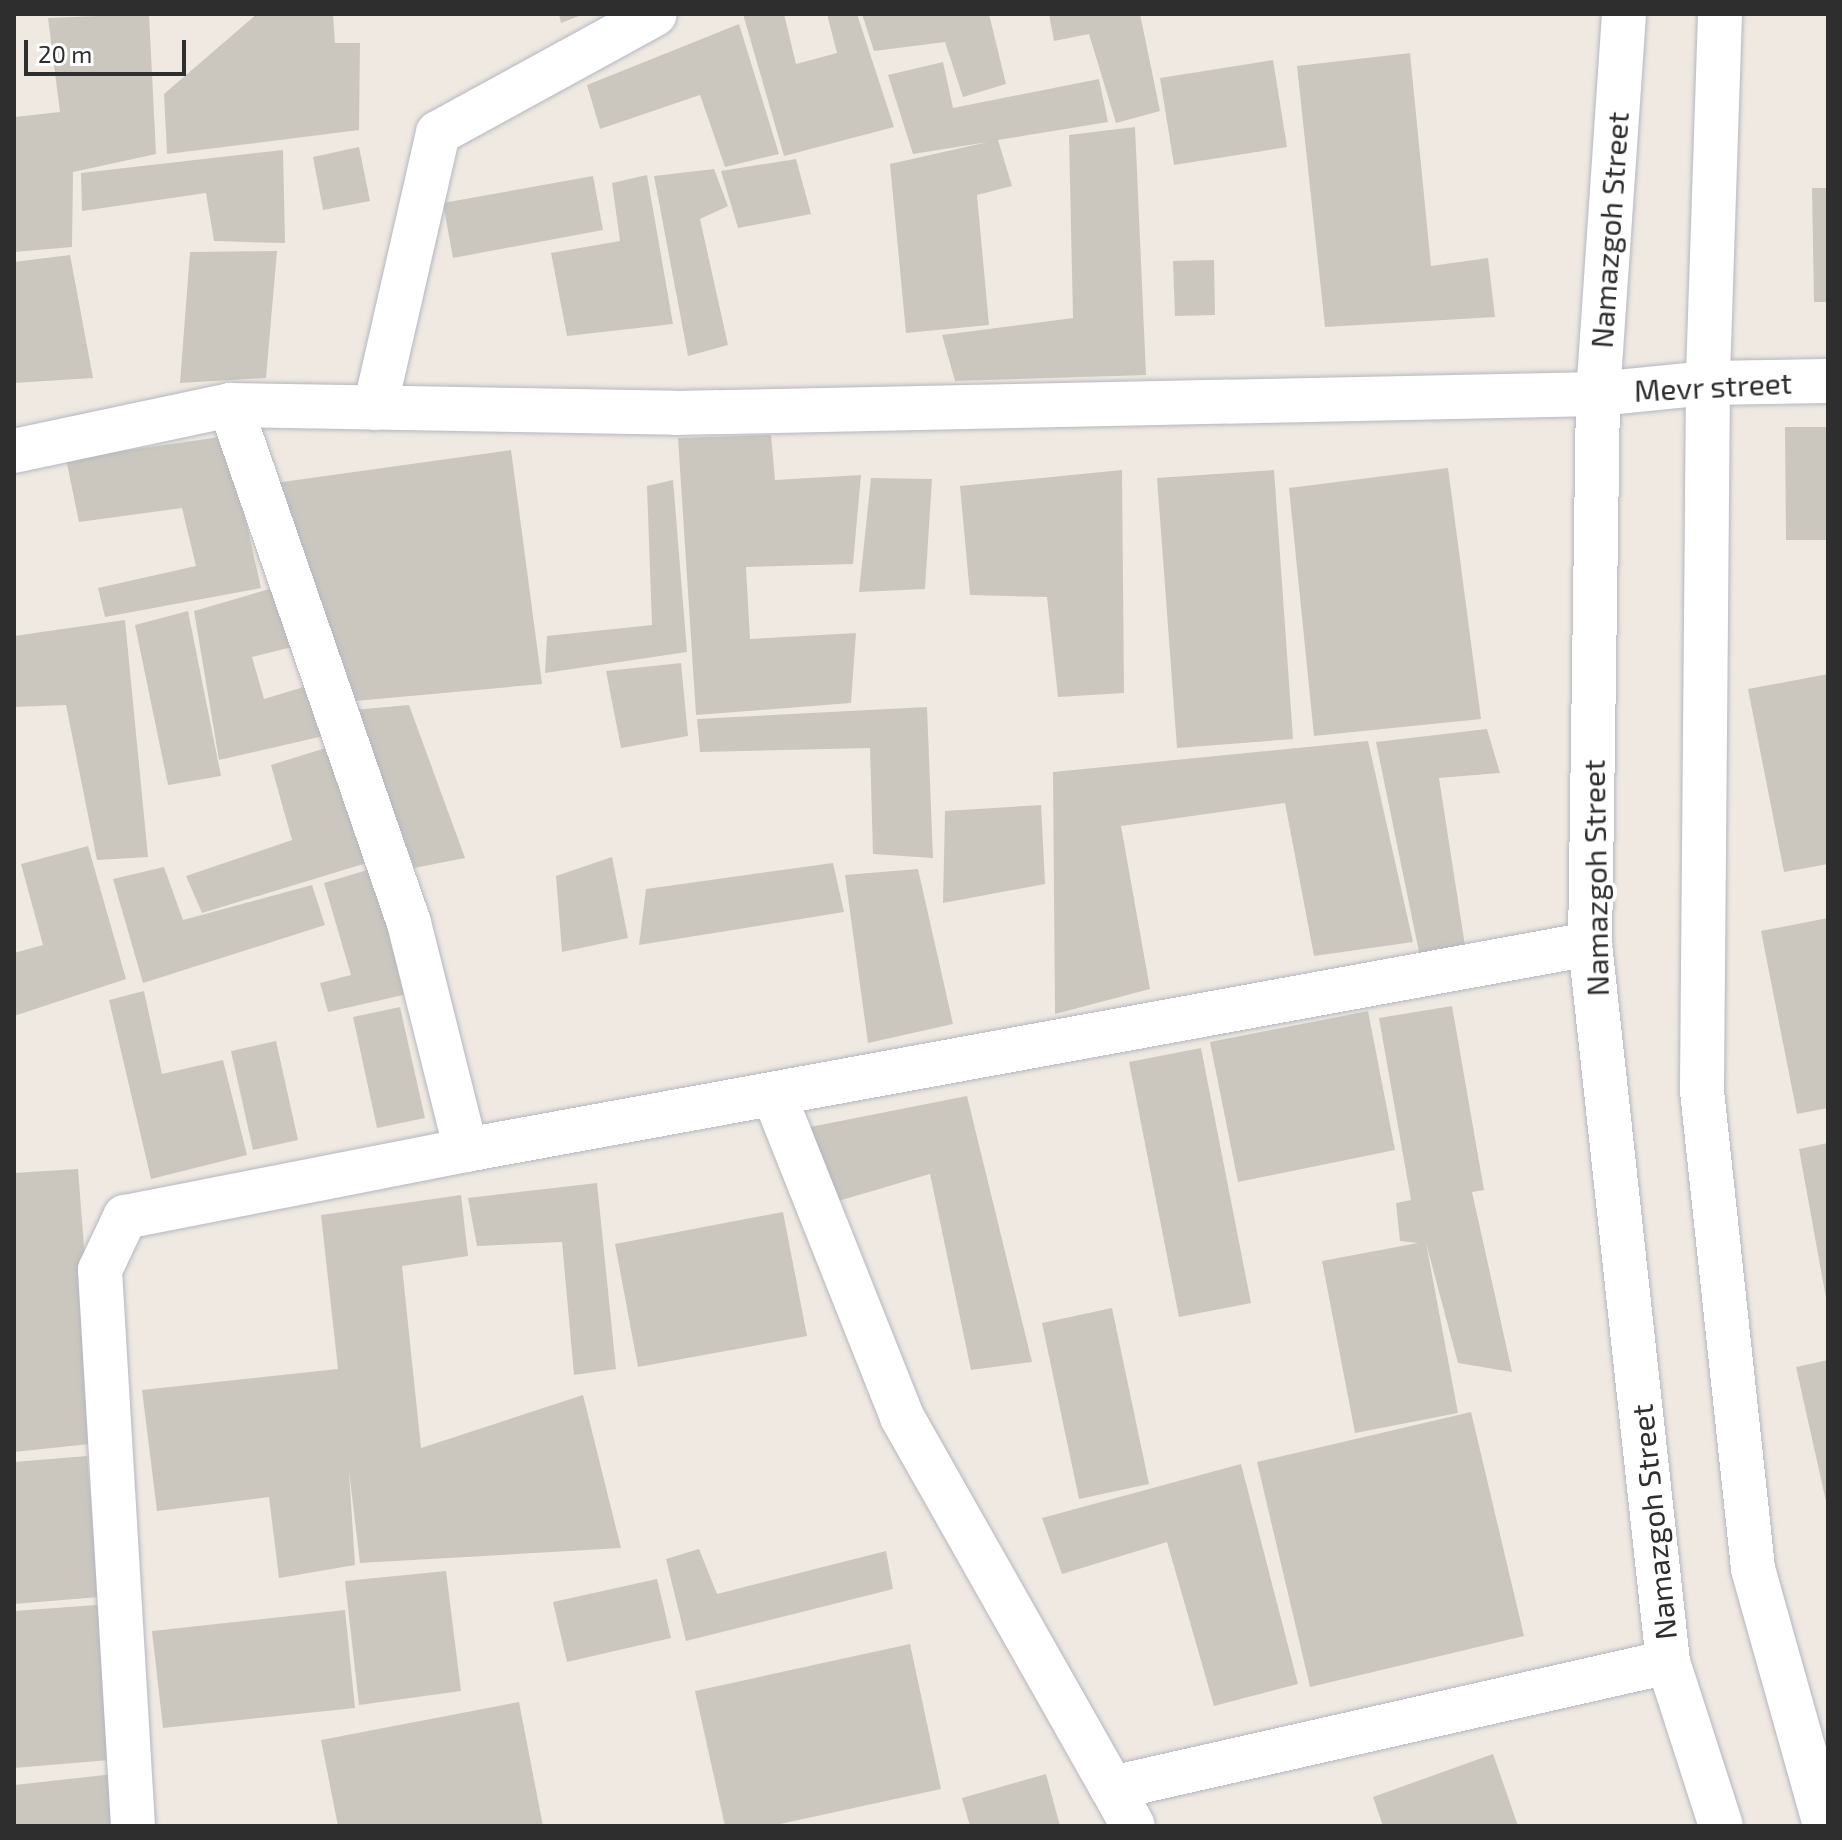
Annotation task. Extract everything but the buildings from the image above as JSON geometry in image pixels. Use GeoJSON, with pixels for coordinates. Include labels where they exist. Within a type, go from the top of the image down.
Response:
{"type":"FeatureCollection","features":[{"type":"Feature","properties":{"kind":"street"},"geometry":{"type":"LineString","coordinates":[[375,408],[438,133],[655,14]]}},
{"type":"Feature","properties":{"kind":"street","name":"Namazgoh Street"},"geometry":{"type":"LineString","coordinates":[[1624,14],[1598,394],[1590,944],[1668,1662],[1721,1826]]}},
{"type":"Feature","properties":{"kind":"street"},"geometry":{"type":"LineString","coordinates":[[1720,14],[1708,383],[1702,1091],[1753,1569],[1825,1826]]}},
{"type":"Feature","properties":{"kind":"street","name":"Mevr street"},"geometry":{"type":"LineString","coordinates":[[14,451],[230,405],[676,413],[1598,394],[1708,383],[1828,381]]}},
{"type":"Feature","properties":{"kind":"street"},"geometry":{"type":"LineString","coordinates":[[230,405],[409,923],[466,1150]]}},
{"type":"Feature","properties":{"kind":"street"},"geometry":{"type":"LineString","coordinates":[[133,1826],[100,1270],[125,1217],[466,1150],[1590,944]]}},
{"type":"Feature","properties":{"kind":"street"},"geometry":{"type":"LineString","coordinates":[[774,1095],[902,1417],[1133,1826]]}},
{"type":"Feature","properties":{"kind":"street"},"geometry":{"type":"LineString","coordinates":[[1112,1788],[1668,1662]]}}]}
